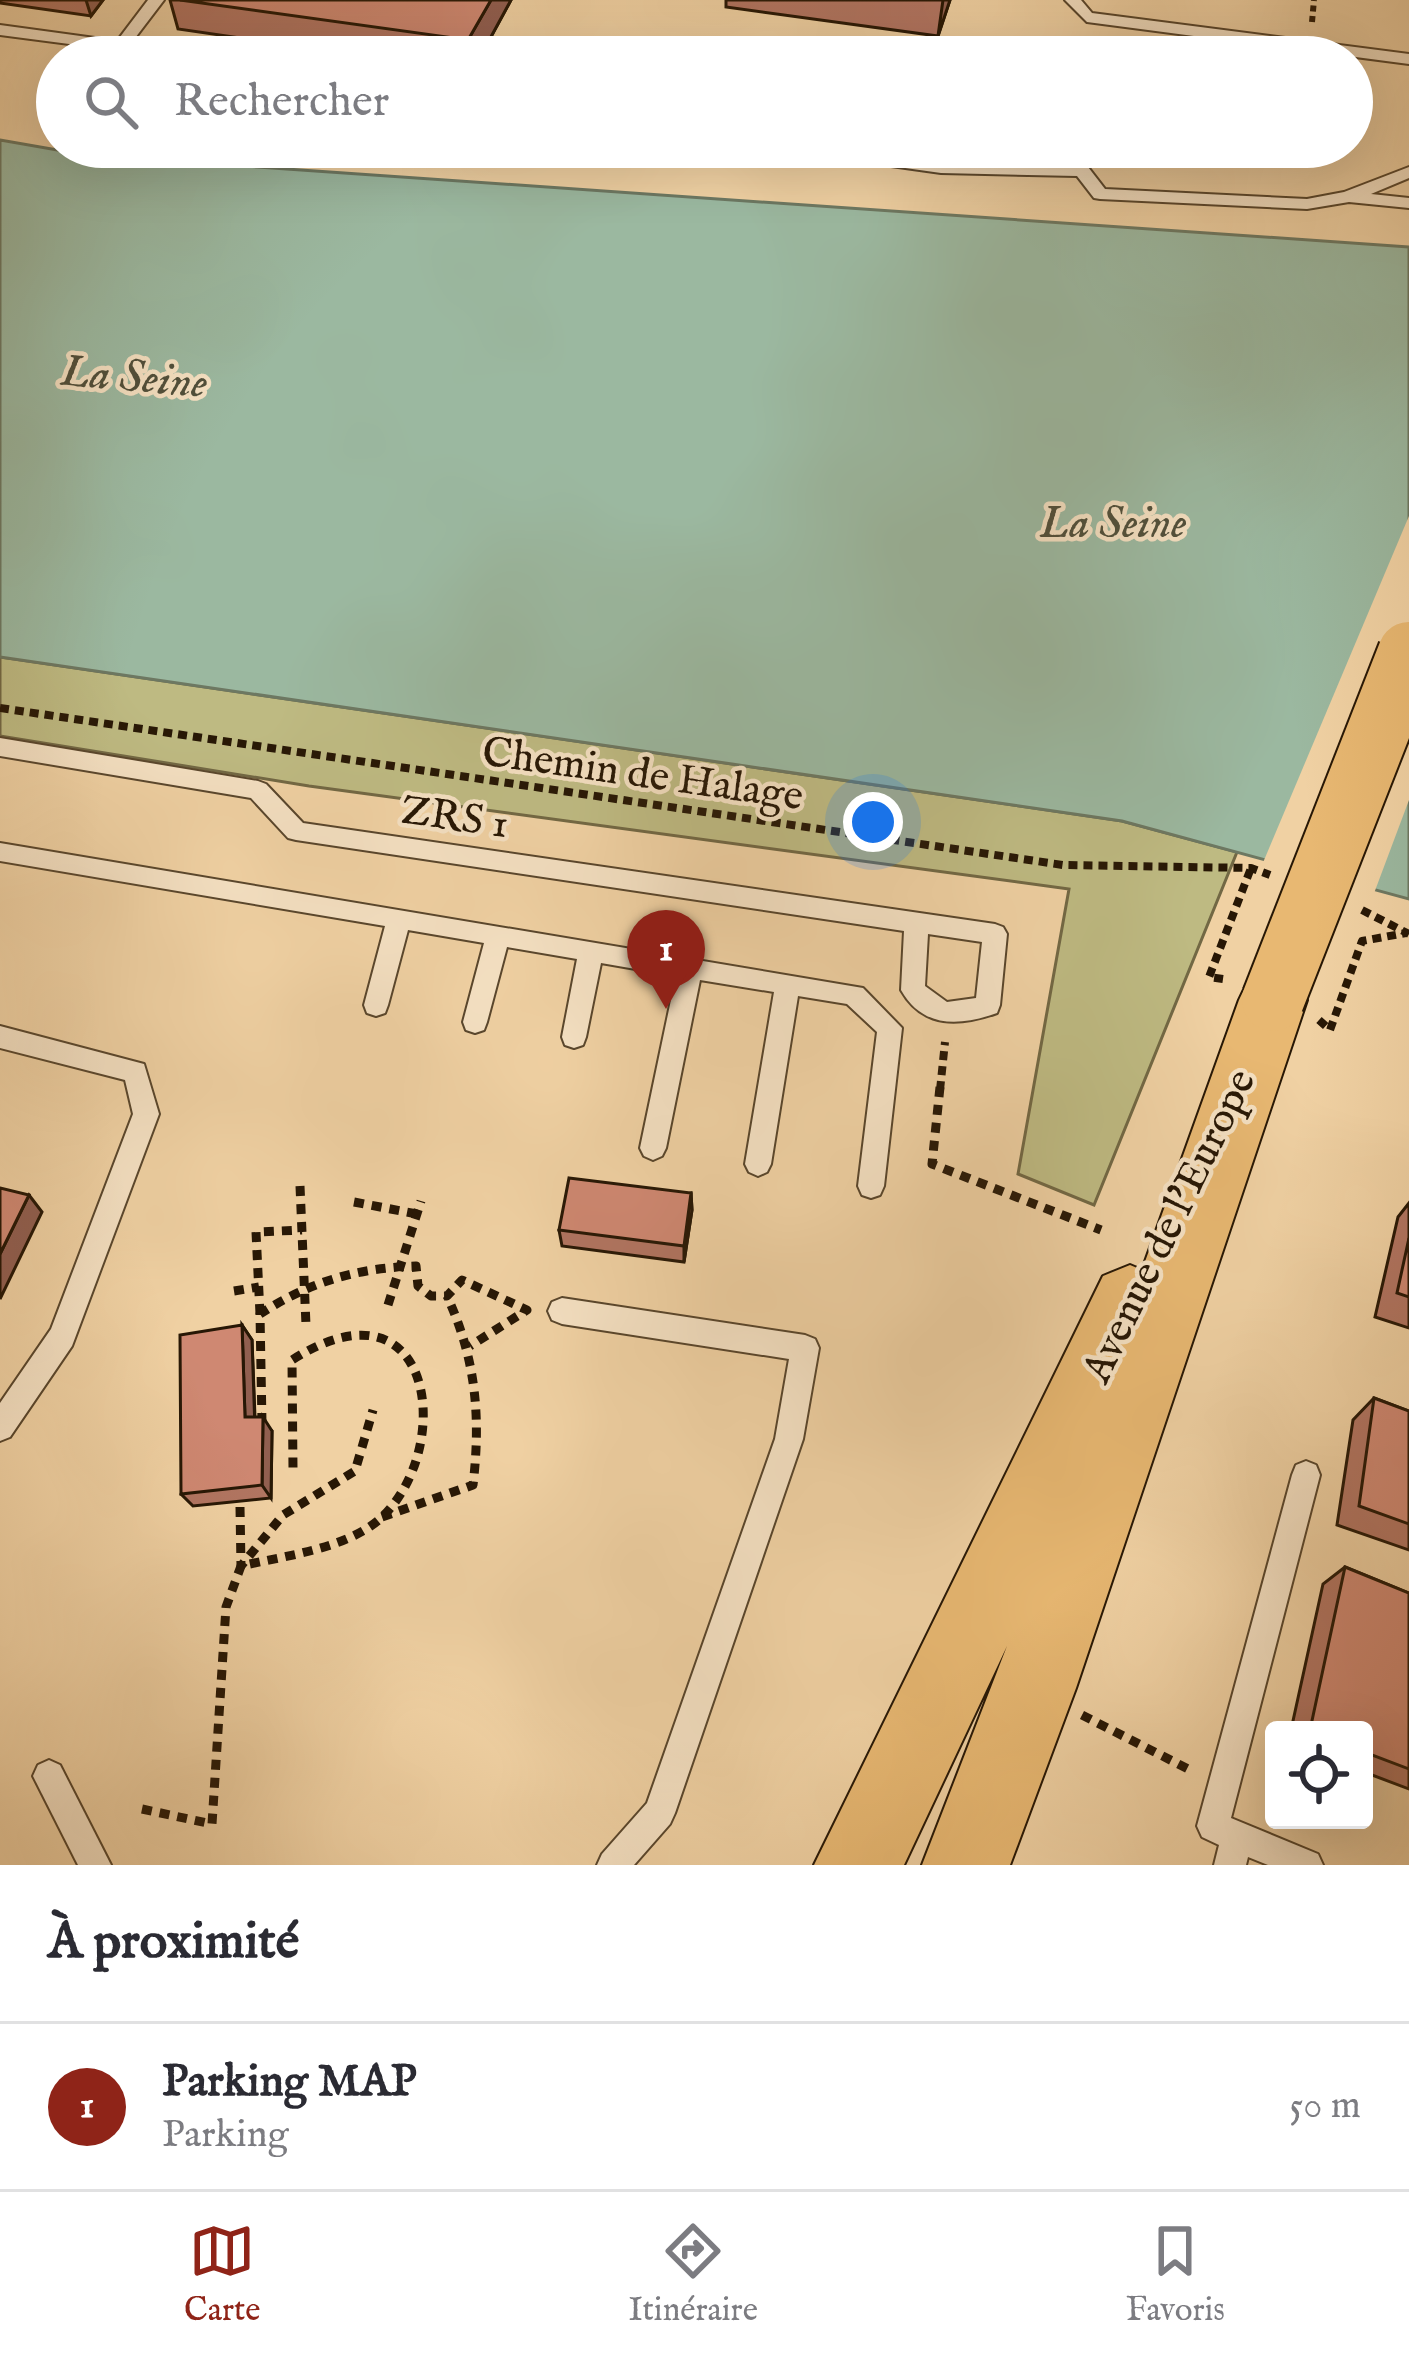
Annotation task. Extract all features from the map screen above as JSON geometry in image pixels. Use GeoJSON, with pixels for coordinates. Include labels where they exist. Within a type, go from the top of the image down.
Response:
{"type":"FeatureCollection","features":[{"type":"Feature","properties":{"kind":"main road"},"geometry":{"type":"LineString","coordinates":[[1270,1013],[1409,653]]}},
{"type":"Feature","properties":{"kind":"main road","name":"Avenue de l'Europe"},"geometry":{"type":"LineString","coordinates":[[858,1865],[1270,1013]]}},
{"type":"Feature","properties":{"kind":"main road","name":"Avenue de l'Europe"},"geometry":{"type":"LineString","coordinates":[[966,1865],[1034,1688],[1270,1013]]}},
{"type":"Feature","properties":{"kind":"lane"},"geometry":{"type":"LineString","coordinates":[[129,36],[156,0]]}},
{"type":"Feature","properties":{"kind":"lane"},"geometry":{"type":"LineString","coordinates":[[1073,0],[1087,16],[1237,36]]}},
{"type":"Feature","properties":{"kind":"lane"},"geometry":{"type":"LineString","coordinates":[[0,30],[49,36]]}},
{"type":"Feature","properties":{"kind":"lane"},"geometry":{"type":"LineString","coordinates":[[1373,54],[1409,59]]}},
{"type":"Feature","properties":{"kind":"lane"},"geometry":{"type":"LineString","coordinates":[[941,168],[1082,171],[1100,194],[1307,204],[1348,196],[1409,172]]}},
{"type":"Feature","properties":{"kind":"lane"},"geometry":{"type":"LineString","coordinates":[[1348,196],[1409,203]]}},
{"type":"Feature","properties":{"kind":"lane","name":"ZRS 1"},"geometry":{"type":"LineString","coordinates":[[0,747],[258,790],[296,831],[916,923]]}},
{"type":"Feature","properties":{"kind":"lane"},"geometry":{"type":"LineString","coordinates":[[0,852],[854,994],[890,1028],[871,1186]]}},
{"type":"Feature","properties":{"kind":"lane"},"geometry":{"type":"LineString","coordinates":[[376,1005],[399,919]]}},
{"type":"Feature","properties":{"kind":"lane"},"geometry":{"type":"LineString","coordinates":[[475,1022],[498,935]]}},
{"type":"Feature","properties":{"kind":"lane"},"geometry":{"type":"LineString","coordinates":[[574,1037],[591,951]]}},
{"type":"Feature","properties":{"kind":"lane"},"geometry":{"type":"LineString","coordinates":[[653,1148],[690,967]]}},
{"type":"Feature","properties":{"kind":"lane"},"geometry":{"type":"LineString","coordinates":[[758,1164],[788,983]]}},
{"type":"Feature","properties":{"kind":"lane"},"geometry":{"type":"LineString","coordinates":[[0,1037],[135,1072],[146,1114],[62,1337],[0,1427]]}},
{"type":"Feature","properties":{"kind":"lane"},"geometry":{"type":"LineString","coordinates":[[562,1311],[805,1348],[790,1439],[659,1814],[613,1865]]}},
{"type":"Feature","properties":{"kind":"lane"},"geometry":{"type":"LineString","coordinates":[[1306,1475],[1220,1784],[1213,1826],[1233,1851],[1307,1865]]}},
{"type":"Feature","properties":{"kind":"lane"},"geometry":{"type":"LineString","coordinates":[[50,1776],[95,1865]]}},
{"type":"Feature","properties":{"kind":"path","name":"Chemin de Halage"},"geometry":{"type":"LineString","coordinates":[[0,708],[1063,865],[1251,868],[1272,876]]}},
{"type":"Feature","properties":{"kind":"path"},"geometry":{"type":"LineString","coordinates":[[1251,868],[1209,976],[1270,1013],[1362,941],[1407,933]]}},
{"type":"Feature","properties":{"kind":"path"},"geometry":{"type":"LineString","coordinates":[[1357,908],[1407,933]]}},
{"type":"Feature","properties":{"kind":"path"},"geometry":{"type":"LineString","coordinates":[[300,1186],[306,1325]]}},
{"type":"Feature","properties":{"kind":"path"},"geometry":{"type":"LineString","coordinates":[[354,1202],[417,1214]]}},
{"type":"Feature","properties":{"kind":"path"},"geometry":{"type":"LineString","coordinates":[[388,1305],[421,1202]]}},
{"type":"Feature","properties":{"kind":"path"},"geometry":{"type":"LineString","coordinates":[[262,1424],[256,1232],[302,1229]]}},
{"type":"Feature","properties":{"kind":"path"},"geometry":{"type":"LineString","coordinates":[[260,1314],[304,1283],[358,1268],[416,1266],[418,1286],[431,1296],[447,1296],[462,1280],[527,1310],[470,1346]]}},
{"type":"Feature","properties":{"kind":"path"},"geometry":{"type":"LineString","coordinates":[[234,1291],[259,1287]]}},
{"type":"Feature","properties":{"kind":"path"},"geometry":{"type":"LineString","coordinates":[[241,1566],[314,1548],[472,1485],[481,1425],[478,1371],[447,1296]]}},
{"type":"Feature","properties":{"kind":"path"},"geometry":{"type":"LineString","coordinates":[[293,1469],[292,1360],[337,1334],[362,1331],[399,1344],[423,1383],[423,1426],[410,1470],[381,1518]]}},
{"type":"Feature","properties":{"kind":"path"},"geometry":{"type":"LineString","coordinates":[[142,1809],[212,1824],[226,1607],[241,1566],[279,1518],[355,1478],[366,1457],[373,1410]]}},
{"type":"Feature","properties":{"kind":"path"},"geometry":{"type":"LineString","coordinates":[[240,1507],[241,1566]]}},
{"type":"Feature","properties":{"kind":"path"},"geometry":{"type":"LineString","coordinates":[[1076,1712],[1220,1784]]}},
{"type":"Feature","properties":{"kind":"shaded area"},"geometry":{"type":"Polygon","coordinates":[[[0,657],[1122,821],[1237,852],[1094,1205],[1018,1174],[1069,889],[309,786],[0,736],[0,657]]]}},
{"type":"Feature","properties":{"kind":"water","name":"La Seine"},"geometry":{"type":"Polygon","coordinates":[[[0,140],[36,146],[36,168],[273,168],[1409,247],[1409,899],[1122,821],[0,657],[0,140]]]}},
{"type":"Feature","properties":{"kind":"pier"},"geometry":{"type":"Polygon","coordinates":[[[1409,516],[1409,800],[1373,896],[1262,865],[1409,516]]]}},
{"type":"Feature","properties":{"kind":"building"},"geometry":{"type":"Polygon","coordinates":[[[180,0],[491,0],[470,36],[439,36],[180,0]]]}},
{"type":"Feature","properties":{"kind":"building"},"geometry":{"type":"Polygon","coordinates":[[[569,1178],[691,1193],[684,1246],[559,1230],[569,1178]]]}},
{"type":"Feature","properties":{"kind":"building"},"geometry":{"type":"Polygon","coordinates":[[[0,1188],[29,1195],[0,1254],[0,1188]]]}},
{"type":"Feature","properties":{"kind":"building"},"geometry":{"type":"Polygon","coordinates":[[[1409,1238],[1409,1297],[1397,1293],[1409,1238]]]}},
{"type":"Feature","properties":{"kind":"building"},"geometry":{"type":"Polygon","coordinates":[[[242,1325],[245,1417],[263,1417],[262,1485],[181,1494],[180,1335],[242,1325]]]}},
{"type":"Feature","properties":{"kind":"building"},"geometry":{"type":"Polygon","coordinates":[[[1374,1398],[1409,1411],[1409,1524],[1359,1506],[1374,1398]]]}},
{"type":"Feature","properties":{"kind":"building"},"geometry":{"type":"Polygon","coordinates":[[[1345,1567],[1409,1593],[1409,1769],[1373,1755],[1373,1721],[1312,1721],[1345,1567]]]}},
{"type":"Feature","properties":{"kind":"place","name":"Parking MAP"},"geometry":{"type":"Point","coordinates":[666,1009]}}]}
